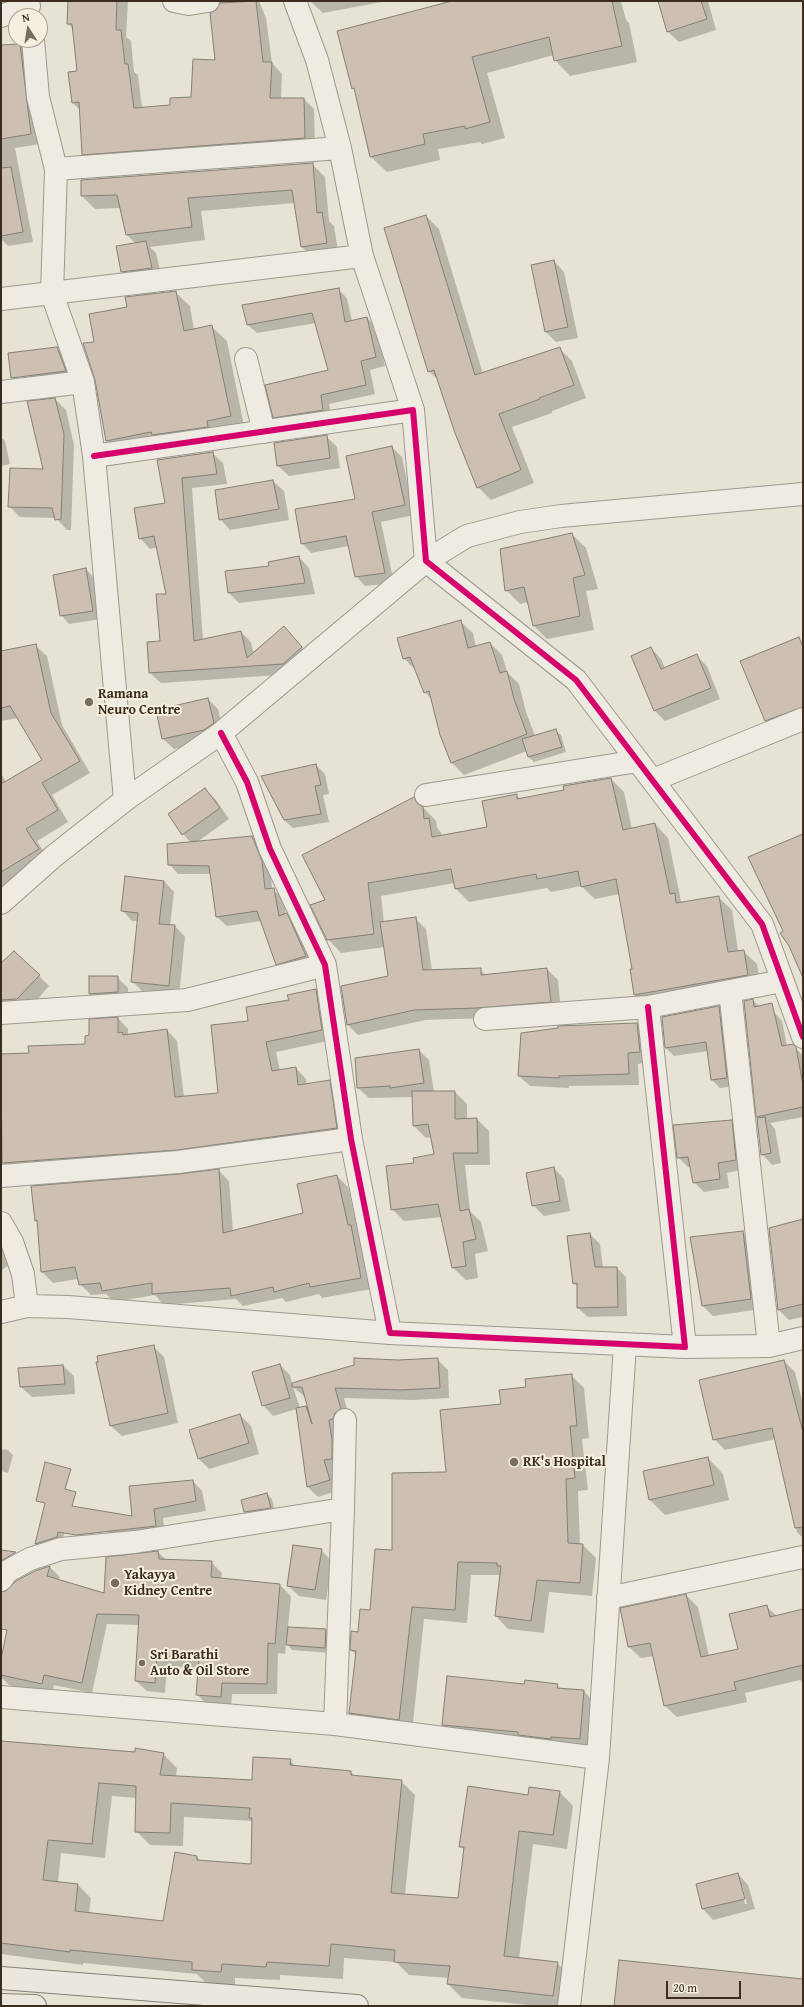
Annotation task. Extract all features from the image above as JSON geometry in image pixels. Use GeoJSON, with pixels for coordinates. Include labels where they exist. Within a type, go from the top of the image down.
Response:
{"type":"FeatureCollection","features":[{"type":"Feature","properties":{"kind":"highway"},"geometry":{"type":"LineString","coordinates":[[1,1978],[357,2006]]}},
{"type":"Feature","properties":{"kind":"highway"},"geometry":{"type":"LineString","coordinates":[[1,2005],[35,2006]]}},
{"type":"Feature","properties":{"kind":"street"},"geometry":{"type":"LineString","coordinates":[[174,1],[189,4],[208,1]]}},
{"type":"Feature","properties":{"kind":"street"},"geometry":{"type":"LineString","coordinates":[[295,1],[316,60],[340,148],[362,256],[413,410],[426,562],[576,680],[762,924],[803,1037]]}},
{"type":"Feature","properties":{"kind":"street"},"geometry":{"type":"LineString","coordinates":[[33,48],[38,98],[56,169],[52,294],[83,382],[94,456],[125,800]]}},
{"type":"Feature","properties":{"kind":"street"},"geometry":{"type":"LineString","coordinates":[[56,169],[340,148]]}},
{"type":"Feature","properties":{"kind":"street"},"geometry":{"type":"LineString","coordinates":[[1,299],[362,256]]}},
{"type":"Feature","properties":{"kind":"street"},"geometry":{"type":"LineString","coordinates":[[246,359],[264,432]]}},
{"type":"Feature","properties":{"kind":"street"},"geometry":{"type":"LineString","coordinates":[[1,392],[83,382]]}},
{"type":"Feature","properties":{"kind":"street"},"geometry":{"type":"LineString","coordinates":[[94,456],[413,410]]}},
{"type":"Feature","properties":{"kind":"street"},"geometry":{"type":"LineString","coordinates":[[1,903],[54,856],[125,800],[221,733],[426,562],[467,536],[520,522],[561,516],[803,494]]}},
{"type":"Feature","properties":{"kind":"street"},"geometry":{"type":"LineString","coordinates":[[653,780],[803,719]]}},
{"type":"Feature","properties":{"kind":"street"},"geometry":{"type":"LineString","coordinates":[[221,733],[247,782],[270,849],[325,965],[351,1139],[390,1333]]}},
{"type":"Feature","properties":{"kind":"street"},"geometry":{"type":"LineString","coordinates":[[426,795],[638,761]]}},
{"type":"Feature","properties":{"kind":"street"},"geometry":{"type":"LineString","coordinates":[[1,1013],[187,1000],[325,965]]}},
{"type":"Feature","properties":{"kind":"street"},"geometry":{"type":"LineString","coordinates":[[485,1019],[648,1007],[782,981]]}},
{"type":"Feature","properties":{"kind":"street"},"geometry":{"type":"LineString","coordinates":[[730,991],[769,1346]]}},
{"type":"Feature","properties":{"kind":"street"},"geometry":{"type":"LineString","coordinates":[[648,1007],[685,1347]]}},
{"type":"Feature","properties":{"kind":"street"},"geometry":{"type":"LineString","coordinates":[[1,1176],[178,1162],[351,1139]]}},
{"type":"Feature","properties":{"kind":"street"},"geometry":{"type":"LineString","coordinates":[[1,1223],[12,1242],[23,1274],[26,1306]]}},
{"type":"Feature","properties":{"kind":"street"},"geometry":{"type":"LineString","coordinates":[[1,1312],[26,1306],[390,1333],[685,1347],[769,1346],[803,1338]]}},
{"type":"Feature","properties":{"kind":"street"},"geometry":{"type":"LineString","coordinates":[[569,2006],[598,1758],[625,1345]]}},
{"type":"Feature","properties":{"kind":"street"},"geometry":{"type":"LineString","coordinates":[[335,1724],[345,1420]]}},
{"type":"Feature","properties":{"kind":"street"},"geometry":{"type":"LineString","coordinates":[[1,1580],[8,1571],[30,1559],[61,1549],[135,1542],[343,1509]]}},
{"type":"Feature","properties":{"kind":"street"},"geometry":{"type":"LineString","coordinates":[[608,1598],[803,1557]]}},
{"type":"Feature","properties":{"kind":"street"},"geometry":{"type":"LineString","coordinates":[[1,1697],[335,1724],[598,1758]]}},
{"type":"Feature","properties":{"kind":"building"},"geometry":{"type":"Polygon","coordinates":[[[68,1],[117,1],[116,30],[121,30],[125,64],[128,64],[134,108],[170,105],[170,98],[191,97],[193,59],[215,60],[210,13],[216,10],[220,3],[256,1],[263,62],[272,62],[270,98],[304,98],[305,138],[82,155],[79,102],[72,103],[68,72],[77,71],[72,24],[67,24],[68,1]]]}},
{"type":"Feature","properties":{"kind":"building"},"geometry":{"type":"Polygon","coordinates":[[[452,1],[612,1],[622,46],[554,61],[549,37],[472,57],[490,122],[465,129],[465,126],[423,134],[425,144],[370,157],[354,88],[352,89],[337,31],[452,1]]]}},
{"type":"Feature","properties":{"kind":"building"},"geometry":{"type":"Polygon","coordinates":[[[658,1],[701,1],[707,19],[667,32],[658,1]]]}},
{"type":"Feature","properties":{"kind":"building"},"geometry":{"type":"Polygon","coordinates":[[[1,45],[8,45],[8,48],[20,48],[31,134],[1,139],[1,45]]]}},
{"type":"Feature","properties":{"kind":"building"},"geometry":{"type":"Polygon","coordinates":[[[313,163],[317,213],[322,212],[327,243],[301,247],[292,190],[188,198],[192,227],[126,235],[117,195],[81,196],[81,180],[313,163]]]}},
{"type":"Feature","properties":{"kind":"building"},"geometry":{"type":"Polygon","coordinates":[[[11,167],[23,232],[1,236],[1,168],[11,167]]]}},
{"type":"Feature","properties":{"kind":"building"},"geometry":{"type":"Polygon","coordinates":[[[426,215],[475,375],[560,347],[574,385],[499,414],[521,470],[477,488],[455,433],[434,370],[428,372],[384,228],[426,215]]]}},
{"type":"Feature","properties":{"kind":"building"},"geometry":{"type":"Polygon","coordinates":[[[146,241],[152,268],[121,272],[116,246],[146,241]]]}},
{"type":"Feature","properties":{"kind":"building"},"geometry":{"type":"Polygon","coordinates":[[[554,260],[568,327],[545,332],[531,265],[554,260]]]}},
{"type":"Feature","properties":{"kind":"building"},"geometry":{"type":"Polygon","coordinates":[[[339,288],[345,322],[367,317],[376,357],[361,361],[366,385],[321,395],[323,410],[273,418],[265,385],[328,370],[312,313],[247,325],[242,305],[339,288]]]}},
{"type":"Feature","properties":{"kind":"building"},"geometry":{"type":"Polygon","coordinates":[[[176,291],[184,331],[212,325],[231,416],[207,421],[208,427],[152,435],[151,432],[106,441],[95,380],[83,343],[94,342],[89,314],[127,307],[125,297],[176,291]]]}},
{"type":"Feature","properties":{"kind":"building"},"geometry":{"type":"Polygon","coordinates":[[[57,347],[66,371],[11,378],[8,353],[57,347]]]}},
{"type":"Feature","properties":{"kind":"building"},"geometry":{"type":"Polygon","coordinates":[[[55,398],[64,434],[61,519],[55,520],[52,508],[8,507],[10,468],[43,469],[27,401],[55,398]]]}},
{"type":"Feature","properties":{"kind":"building"},"geometry":{"type":"Polygon","coordinates":[[[327,435],[330,458],[277,466],[274,443],[327,435]]]}},
{"type":"Feature","properties":{"kind":"building"},"geometry":{"type":"Polygon","coordinates":[[[392,446],[405,505],[372,512],[385,573],[355,577],[346,536],[301,544],[295,509],[355,499],[346,456],[392,446]]]}},
{"type":"Feature","properties":{"kind":"building"},"geometry":{"type":"Polygon","coordinates":[[[213,452],[217,474],[182,478],[194,641],[241,631],[247,658],[284,626],[302,647],[283,664],[149,673],[147,642],[160,641],[156,594],[166,594],[154,536],[139,539],[134,508],[165,503],[157,460],[213,452]]]}},
{"type":"Feature","properties":{"kind":"building"},"geometry":{"type":"Polygon","coordinates":[[[273,480],[279,509],[219,520],[215,490],[273,480]]]}},
{"type":"Feature","properties":{"kind":"building"},"geometry":{"type":"Polygon","coordinates":[[[572,533],[585,575],[573,578],[580,616],[533,626],[524,587],[505,591],[500,549],[572,533]]]}},
{"type":"Feature","properties":{"kind":"building"},"geometry":{"type":"Polygon","coordinates":[[[299,556],[305,583],[228,593],[225,571],[269,566],[268,562],[299,556]]]}},
{"type":"Feature","properties":{"kind":"building"},"geometry":{"type":"Polygon","coordinates":[[[86,568],[93,611],[60,616],[53,575],[86,568]]]}},
{"type":"Feature","properties":{"kind":"building"},"geometry":{"type":"Polygon","coordinates":[[[461,620],[468,648],[490,642],[500,673],[507,671],[514,699],[527,734],[451,763],[440,735],[429,691],[424,693],[410,657],[403,659],[397,638],[461,620]]]}},
{"type":"Feature","properties":{"kind":"building"},"geometry":{"type":"Polygon","coordinates":[[[799,637],[803,647],[803,707],[765,721],[740,661],[799,637]]]}},
{"type":"Feature","properties":{"kind":"building"},"geometry":{"type":"Polygon","coordinates":[[[36,644],[51,713],[80,761],[42,783],[58,810],[26,829],[39,849],[1,872],[1,784],[42,760],[10,706],[1,708],[1,651],[36,644]]]}},
{"type":"Feature","properties":{"kind":"building"},"geometry":{"type":"Polygon","coordinates":[[[651,647],[661,669],[697,654],[711,688],[654,711],[631,656],[651,647]]]}},
{"type":"Feature","properties":{"kind":"building"},"geometry":{"type":"Polygon","coordinates":[[[208,698],[214,723],[204,730],[162,739],[156,710],[208,698]]]}},
{"type":"Feature","properties":{"kind":"building"},"geometry":{"type":"Polygon","coordinates":[[[556,729],[562,747],[528,757],[522,739],[556,729]]]}},
{"type":"Feature","properties":{"kind":"building"},"geometry":{"type":"Polygon","coordinates":[[[316,764],[321,785],[315,786],[321,814],[284,820],[261,776],[316,764]]]}},
{"type":"Feature","properties":{"kind":"building"},"geometry":{"type":"Polygon","coordinates":[[[611,778],[623,830],[655,823],[670,894],[675,893],[676,903],[719,896],[728,952],[744,950],[748,975],[634,995],[630,969],[632,969],[616,879],[581,887],[578,871],[537,879],[536,874],[455,889],[451,869],[368,883],[374,934],[327,940],[310,905],[325,900],[302,855],[414,797],[417,803],[423,807],[424,819],[429,818],[432,837],[487,827],[482,801],[517,794],[517,799],[564,790],[563,786],[611,778]]]}},
{"type":"Feature","properties":{"kind":"building"},"geometry":{"type":"Polygon","coordinates":[[[205,788],[220,808],[182,835],[168,814],[205,788]]]}},
{"type":"Feature","properties":{"kind":"building"},"geometry":{"type":"Polygon","coordinates":[[[803,834],[803,978],[789,946],[780,933],[783,931],[748,857],[803,834]]]}},
{"type":"Feature","properties":{"kind":"building"},"geometry":{"type":"Polygon","coordinates":[[[252,836],[262,861],[265,889],[274,888],[279,916],[287,913],[306,956],[276,965],[257,911],[216,917],[209,866],[168,865],[167,844],[252,836]]]}},
{"type":"Feature","properties":{"kind":"building"},"geometry":{"type":"Polygon","coordinates":[[[125,876],[164,881],[159,924],[175,925],[169,986],[131,982],[138,913],[121,911],[125,876]]]}},
{"type":"Feature","properties":{"kind":"building"},"geometry":{"type":"Polygon","coordinates":[[[416,917],[423,970],[481,968],[481,975],[547,968],[551,1002],[477,1008],[414,1010],[347,1025],[341,986],[388,976],[380,922],[416,917]]]}},
{"type":"Feature","properties":{"kind":"building"},"geometry":{"type":"Polygon","coordinates":[[[14,951],[40,975],[17,999],[1,1000],[1,963],[14,951]]]}},
{"type":"Feature","properties":{"kind":"building"},"geometry":{"type":"Polygon","coordinates":[[[89,976],[118,976],[118,992],[89,994],[89,976]]]}},
{"type":"Feature","properties":{"kind":"building"},"geometry":{"type":"Polygon","coordinates":[[[316,989],[322,1030],[266,1042],[272,1071],[296,1067],[298,1085],[330,1080],[337,1128],[177,1150],[2,1163],[1,1054],[29,1053],[28,1046],[85,1044],[85,1036],[89,1035],[89,1019],[118,1017],[118,1033],[122,1032],[123,1035],[167,1029],[175,1097],[218,1093],[211,1025],[248,1021],[246,1007],[289,1000],[287,995],[316,989]]]}},
{"type":"Feature","properties":{"kind":"building"},"geometry":{"type":"Polygon","coordinates":[[[753,999],[754,1007],[772,1003],[782,1046],[793,1044],[796,1047],[803,1085],[803,1107],[756,1117],[744,1001],[753,999]]]}},
{"type":"Feature","properties":{"kind":"building"},"geometry":{"type":"Polygon","coordinates":[[[719,1006],[727,1078],[711,1080],[706,1042],[665,1048],[662,1017],[719,1006]]]}},
{"type":"Feature","properties":{"kind":"building"},"geometry":{"type":"Polygon","coordinates":[[[637,1023],[640,1052],[628,1053],[629,1074],[559,1076],[559,1078],[518,1076],[521,1033],[558,1028],[558,1026],[637,1023]]]}},
{"type":"Feature","properties":{"kind":"building"},"geometry":{"type":"Polygon","coordinates":[[[419,1049],[424,1083],[390,1088],[390,1086],[357,1088],[355,1058],[419,1049]]]}},
{"type":"Feature","properties":{"kind":"building"},"geometry":{"type":"Polygon","coordinates":[[[412,1091],[455,1091],[455,1119],[477,1118],[478,1153],[453,1153],[460,1211],[469,1209],[476,1239],[463,1242],[466,1266],[452,1268],[438,1204],[391,1210],[386,1166],[414,1163],[413,1158],[434,1154],[428,1124],[413,1126],[412,1091]]]}},
{"type":"Feature","properties":{"kind":"building"},"geometry":{"type":"Polygon","coordinates":[[[765,1117],[771,1153],[761,1155],[757,1118],[765,1117]]]}},
{"type":"Feature","properties":{"kind":"building"},"geometry":{"type":"Polygon","coordinates":[[[732,1120],[736,1160],[718,1163],[720,1179],[693,1183],[688,1157],[677,1158],[673,1125],[732,1120]]]}},
{"type":"Feature","properties":{"kind":"building"},"geometry":{"type":"Polygon","coordinates":[[[554,1167],[560,1201],[532,1206],[526,1173],[554,1167]]]}},
{"type":"Feature","properties":{"kind":"building"},"geometry":{"type":"Polygon","coordinates":[[[219,1169],[223,1233],[303,1213],[297,1184],[337,1175],[348,1225],[351,1225],[361,1278],[310,1287],[309,1283],[274,1292],[273,1287],[231,1296],[230,1288],[152,1294],[152,1283],[102,1291],[100,1283],[79,1285],[75,1267],[41,1272],[37,1220],[35,1221],[31,1186],[179,1174],[219,1169]]]}},
{"type":"Feature","properties":{"kind":"building"},"geometry":{"type":"Polygon","coordinates":[[[803,1219],[803,1304],[778,1310],[769,1228],[803,1219]]]}},
{"type":"Feature","properties":{"kind":"building"},"geometry":{"type":"Polygon","coordinates":[[[743,1231],[751,1299],[702,1306],[690,1237],[743,1231]]]}},
{"type":"Feature","properties":{"kind":"building"},"geometry":{"type":"Polygon","coordinates":[[[590,1233],[595,1267],[617,1267],[618,1307],[577,1308],[577,1283],[573,1284],[567,1236],[590,1233]]]}},
{"type":"Feature","properties":{"kind":"building"},"geometry":{"type":"Polygon","coordinates":[[[154,1345],[168,1413],[110,1426],[96,1362],[98,1362],[97,1356],[154,1345]]]}},
{"type":"Feature","properties":{"kind":"building"},"geometry":{"type":"Polygon","coordinates":[[[354,1358],[398,1360],[438,1358],[440,1388],[401,1390],[335,1388],[341,1409],[335,1413],[333,1419],[329,1420],[332,1440],[332,1459],[324,1460],[330,1480],[307,1487],[296,1408],[306,1406],[312,1424],[302,1387],[292,1387],[292,1383],[354,1365],[354,1358]]]}},
{"type":"Feature","properties":{"kind":"building"},"geometry":{"type":"Polygon","coordinates":[[[784,1360],[803,1432],[803,1527],[795,1528],[772,1428],[713,1440],[699,1380],[784,1360]]]}},
{"type":"Feature","properties":{"kind":"building"},"geometry":{"type":"Polygon","coordinates":[[[280,1364],[290,1398],[262,1406],[252,1372],[280,1364]]]}},
{"type":"Feature","properties":{"kind":"building"},"geometry":{"type":"Polygon","coordinates":[[[63,1365],[65,1384],[20,1387],[18,1368],[63,1365]]]}},
{"type":"Feature","properties":{"kind":"building"},"geometry":{"type":"Polygon","coordinates":[[[572,1374],[577,1426],[570,1426],[575,1478],[566,1479],[568,1543],[583,1544],[580,1583],[537,1580],[531,1621],[495,1616],[501,1566],[497,1566],[497,1563],[458,1562],[455,1610],[412,1607],[399,1720],[349,1713],[356,1651],[350,1650],[351,1631],[358,1632],[360,1609],[370,1610],[375,1549],[392,1550],[392,1473],[446,1472],[440,1410],[501,1404],[499,1390],[526,1387],[525,1379],[572,1374]]]}},
{"type":"Feature","properties":{"kind":"building"},"geometry":{"type":"Polygon","coordinates":[[[240,1414],[249,1443],[198,1459],[189,1430],[240,1414]]]}},
{"type":"Feature","properties":{"kind":"building"},"geometry":{"type":"Polygon","coordinates":[[[708,1457],[714,1485],[649,1500],[643,1471],[708,1457]]]}},
{"type":"Feature","properties":{"kind":"building"},"geometry":{"type":"Polygon","coordinates":[[[45,1462],[71,1469],[65,1489],[76,1492],[72,1506],[132,1516],[129,1486],[193,1480],[196,1501],[154,1509],[156,1526],[76,1535],[58,1532],[57,1537],[35,1544],[45,1503],[36,1501],[45,1462]]]}},
{"type":"Feature","properties":{"kind":"building"},"geometry":{"type":"Polygon","coordinates":[[[267,1493],[271,1508],[244,1512],[241,1500],[267,1493]]]}},
{"type":"Feature","properties":{"kind":"building"},"geometry":{"type":"Polygon","coordinates":[[[293,1545],[322,1549],[315,1590],[287,1586],[293,1545]]]}},
{"type":"Feature","properties":{"kind":"building"},"geometry":{"type":"Polygon","coordinates":[[[1,1550],[16,1552],[1,1561],[1,1550]]]}},
{"type":"Feature","properties":{"kind":"building"},"geometry":{"type":"Polygon","coordinates":[[[158,1551],[159,1559],[212,1561],[211,1577],[280,1584],[275,1644],[268,1643],[267,1684],[222,1683],[221,1697],[196,1695],[199,1659],[157,1656],[155,1683],[135,1681],[139,1615],[97,1614],[82,1683],[44,1675],[42,1684],[1,1675],[1,1659],[7,1630],[1,1629],[1,1592],[6,1591],[16,1581],[35,1571],[50,1566],[47,1576],[104,1593],[106,1557],[158,1551]]]}},
{"type":"Feature","properties":{"kind":"building"},"geometry":{"type":"Polygon","coordinates":[[[686,1594],[701,1657],[738,1649],[729,1614],[767,1605],[770,1617],[803,1609],[803,1665],[734,1682],[736,1690],[664,1706],[650,1643],[628,1647],[620,1608],[686,1594]]]}},
{"type":"Feature","properties":{"kind":"building"},"geometry":{"type":"Polygon","coordinates":[[[288,1627],[326,1629],[325,1648],[286,1645],[288,1627]]]}},
{"type":"Feature","properties":{"kind":"building"},"geometry":{"type":"Polygon","coordinates":[[[447,1676],[524,1684],[525,1680],[558,1684],[557,1688],[584,1690],[580,1739],[551,1737],[551,1739],[518,1735],[518,1732],[442,1725],[447,1676]]]}},
{"type":"Feature","properties":{"kind":"building"},"geometry":{"type":"Polygon","coordinates":[[[1,1741],[135,1752],[135,1748],[164,1753],[160,1775],[252,1780],[253,1757],[291,1759],[290,1765],[351,1771],[351,1775],[402,1780],[391,1893],[458,1898],[464,1847],[459,1847],[468,1786],[528,1795],[529,1787],[560,1791],[553,1835],[519,1831],[504,1956],[558,1962],[553,1996],[447,1984],[450,1966],[394,1962],[395,1950],[331,1944],[329,1966],[267,1962],[266,1967],[222,1964],[221,1972],[192,1970],[192,1962],[70,1950],[70,1952],[1,1943],[1,1741]],[[99,1783],[92,1844],[48,1840],[43,1880],[78,1884],[75,1911],[163,1921],[175,1852],[197,1856],[197,1860],[251,1864],[252,1818],[249,1818],[250,1808],[171,1803],[170,1833],[135,1832],[136,1786],[99,1783]]]}},
{"type":"Feature","properties":{"kind":"building"},"geometry":{"type":"Polygon","coordinates":[[[738,1873],[745,1899],[702,1909],[696,1884],[738,1873]]]}},
{"type":"Feature","properties":{"kind":"building"},"geometry":{"type":"Polygon","coordinates":[[[619,1960],[803,1979],[803,2006],[614,2006],[619,1960]]]}},
{"type":"Feature","properties":{"kind":"cycle path"},"geometry":{"type":"LineString","coordinates":[[94,456],[413,410],[426,561],[576,680],[762,924],[803,1037]]}},
{"type":"Feature","properties":{"kind":"cycle path"},"geometry":{"type":"LineString","coordinates":[[221,733],[247,782],[270,849],[325,965],[351,1139],[390,1333],[685,1347],[648,1007]]}},
{"type":"Feature","properties":{"kind":"place","name":"Ramana Neuro Centre"},"geometry":{"type":"Point","coordinates":[89,702]}},
{"type":"Feature","properties":{"kind":"place","name":"RK's Hospital"},"geometry":{"type":"Point","coordinates":[514,1462]}},
{"type":"Feature","properties":{"kind":"place","name":"Yakayya Kidney Centre"},"geometry":{"type":"Point","coordinates":[115,1583]}},
{"type":"Feature","properties":{"kind":"place","name":"Sri Barathi Auto & Oil Store"},"geometry":{"type":"Point","coordinates":[142,1663]}}]}
